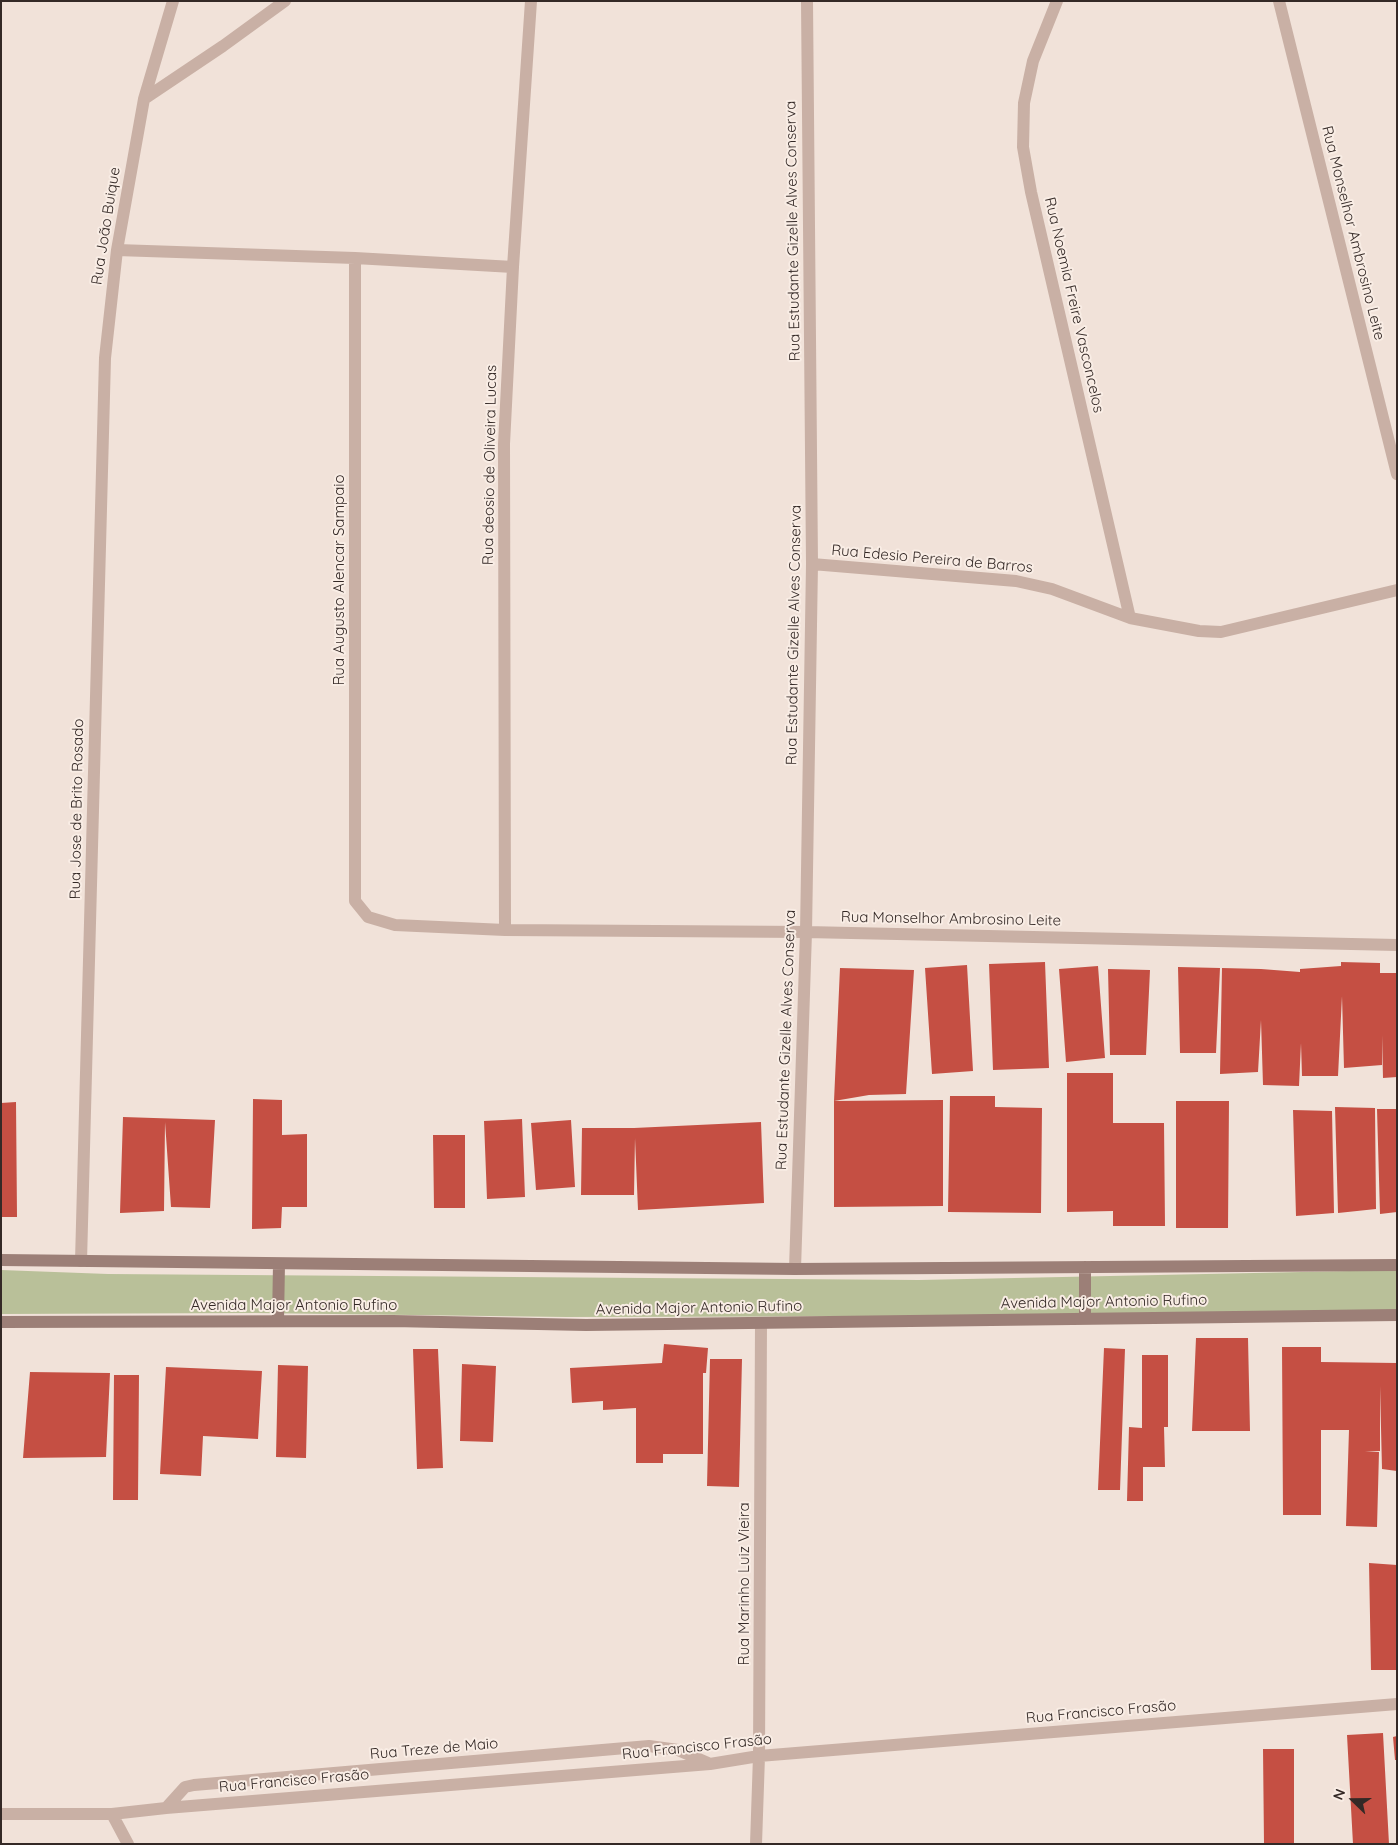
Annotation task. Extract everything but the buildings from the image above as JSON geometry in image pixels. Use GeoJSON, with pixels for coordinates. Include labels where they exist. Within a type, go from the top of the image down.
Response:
{"type":"FeatureCollection","features":[{"type":"Feature","properties":{"kind":"main road"},"geometry":{"type":"LineString","coordinates":[[1,1260],[795,1269],[1397,1265]]}},
{"type":"Feature","properties":{"kind":"main road"},"geometry":{"type":"LineString","coordinates":[[278,1321],[279,1264]]}},
{"type":"Feature","properties":{"kind":"main road"},"geometry":{"type":"LineString","coordinates":[[1085,1267],[1085,1319]]}},
{"type":"Feature","properties":{"kind":"main road","name":"Avenida Major Antonio Rufino"},"geometry":{"type":"LineString","coordinates":[[1,1322],[393,1321],[586,1325],[1397,1315]]}},
{"type":"Feature","properties":{"kind":"street","name":"Rua João Buique"},"geometry":{"type":"LineString","coordinates":[[104,358],[117,250],[144,99],[173,1]]}},
{"type":"Feature","properties":{"kind":"street"},"geometry":{"type":"LineString","coordinates":[[144,99],[223,46],[285,1]]}},
{"type":"Feature","properties":{"kind":"street","name":"Rua deosio de Oliveira Lucas"},"geometry":{"type":"LineString","coordinates":[[505,930],[504,444],[513,267],[531,1]]}},
{"type":"Feature","properties":{"kind":"street","name":"Rua Estudante Gizelle Alves Conserva"},"geometry":{"type":"LineString","coordinates":[[795,1269],[806,932],[812,564],[807,1]]}},
{"type":"Feature","properties":{"kind":"street","name":"Rua Noemia Freire Vasconcelos"},"geometry":{"type":"LineString","coordinates":[[1057,1],[1033,61],[1024,103],[1023,147],[1036,211],[1130,618]]}},
{"type":"Feature","properties":{"kind":"street","name":"Rua Monselhor Ambrosino Leite"},"geometry":{"type":"LineString","coordinates":[[1279,1],[1397,474]]}},
{"type":"Feature","properties":{"kind":"street"},"geometry":{"type":"LineString","coordinates":[[117,250],[356,258],[513,267]]}},
{"type":"Feature","properties":{"kind":"street","name":"Rua Augusto Alencar Sampaio"},"geometry":{"type":"LineString","coordinates":[[355,901],[356,258]]}},
{"type":"Feature","properties":{"kind":"street","name":"Rua Jose de Brito Rosado"},"geometry":{"type":"LineString","coordinates":[[81,1261],[104,358]]}},
{"type":"Feature","properties":{"kind":"street","name":"Rua Edesio Pereira de Barros"},"geometry":{"type":"LineString","coordinates":[[812,564],[1016,581],[1052,589],[1130,618],[1199,631],[1221,632],[1397,590]]}},
{"type":"Feature","properties":{"kind":"street","name":"Rua Monselhor Ambrosino Leite"},"geometry":{"type":"LineString","coordinates":[[355,901],[368,917],[395,925],[505,930],[806,932],[1397,945]]}},
{"type":"Feature","properties":{"kind":"street","name":"Rua Marinho Luiz Vieira"},"geometry":{"type":"LineString","coordinates":[[756,1844],[759,1756],[761,1323]]}},
{"type":"Feature","properties":{"kind":"street","name":"Rua Francisco Frasão"},"geometry":{"type":"LineString","coordinates":[[1,1814],[112,1814],[710,1764],[759,1756],[1397,1704]]}},
{"type":"Feature","properties":{"kind":"street","name":"Rua Treze de Maio"},"geometry":{"type":"LineString","coordinates":[[166,1808],[185,1787],[194,1785],[649,1746],[678,1750],[710,1764]]}},
{"type":"Feature","properties":{"kind":"street"},"geometry":{"type":"LineString","coordinates":[[112,1814],[128,1844]]}},
{"type":"Feature","properties":{"kind":"green space"},"geometry":{"type":"Polygon","coordinates":[[[1,1270],[108,1274],[919,1280],[1397,1270],[1397,1315],[566,1317],[255,1313],[1,1314],[1,1270]]]}}]}
